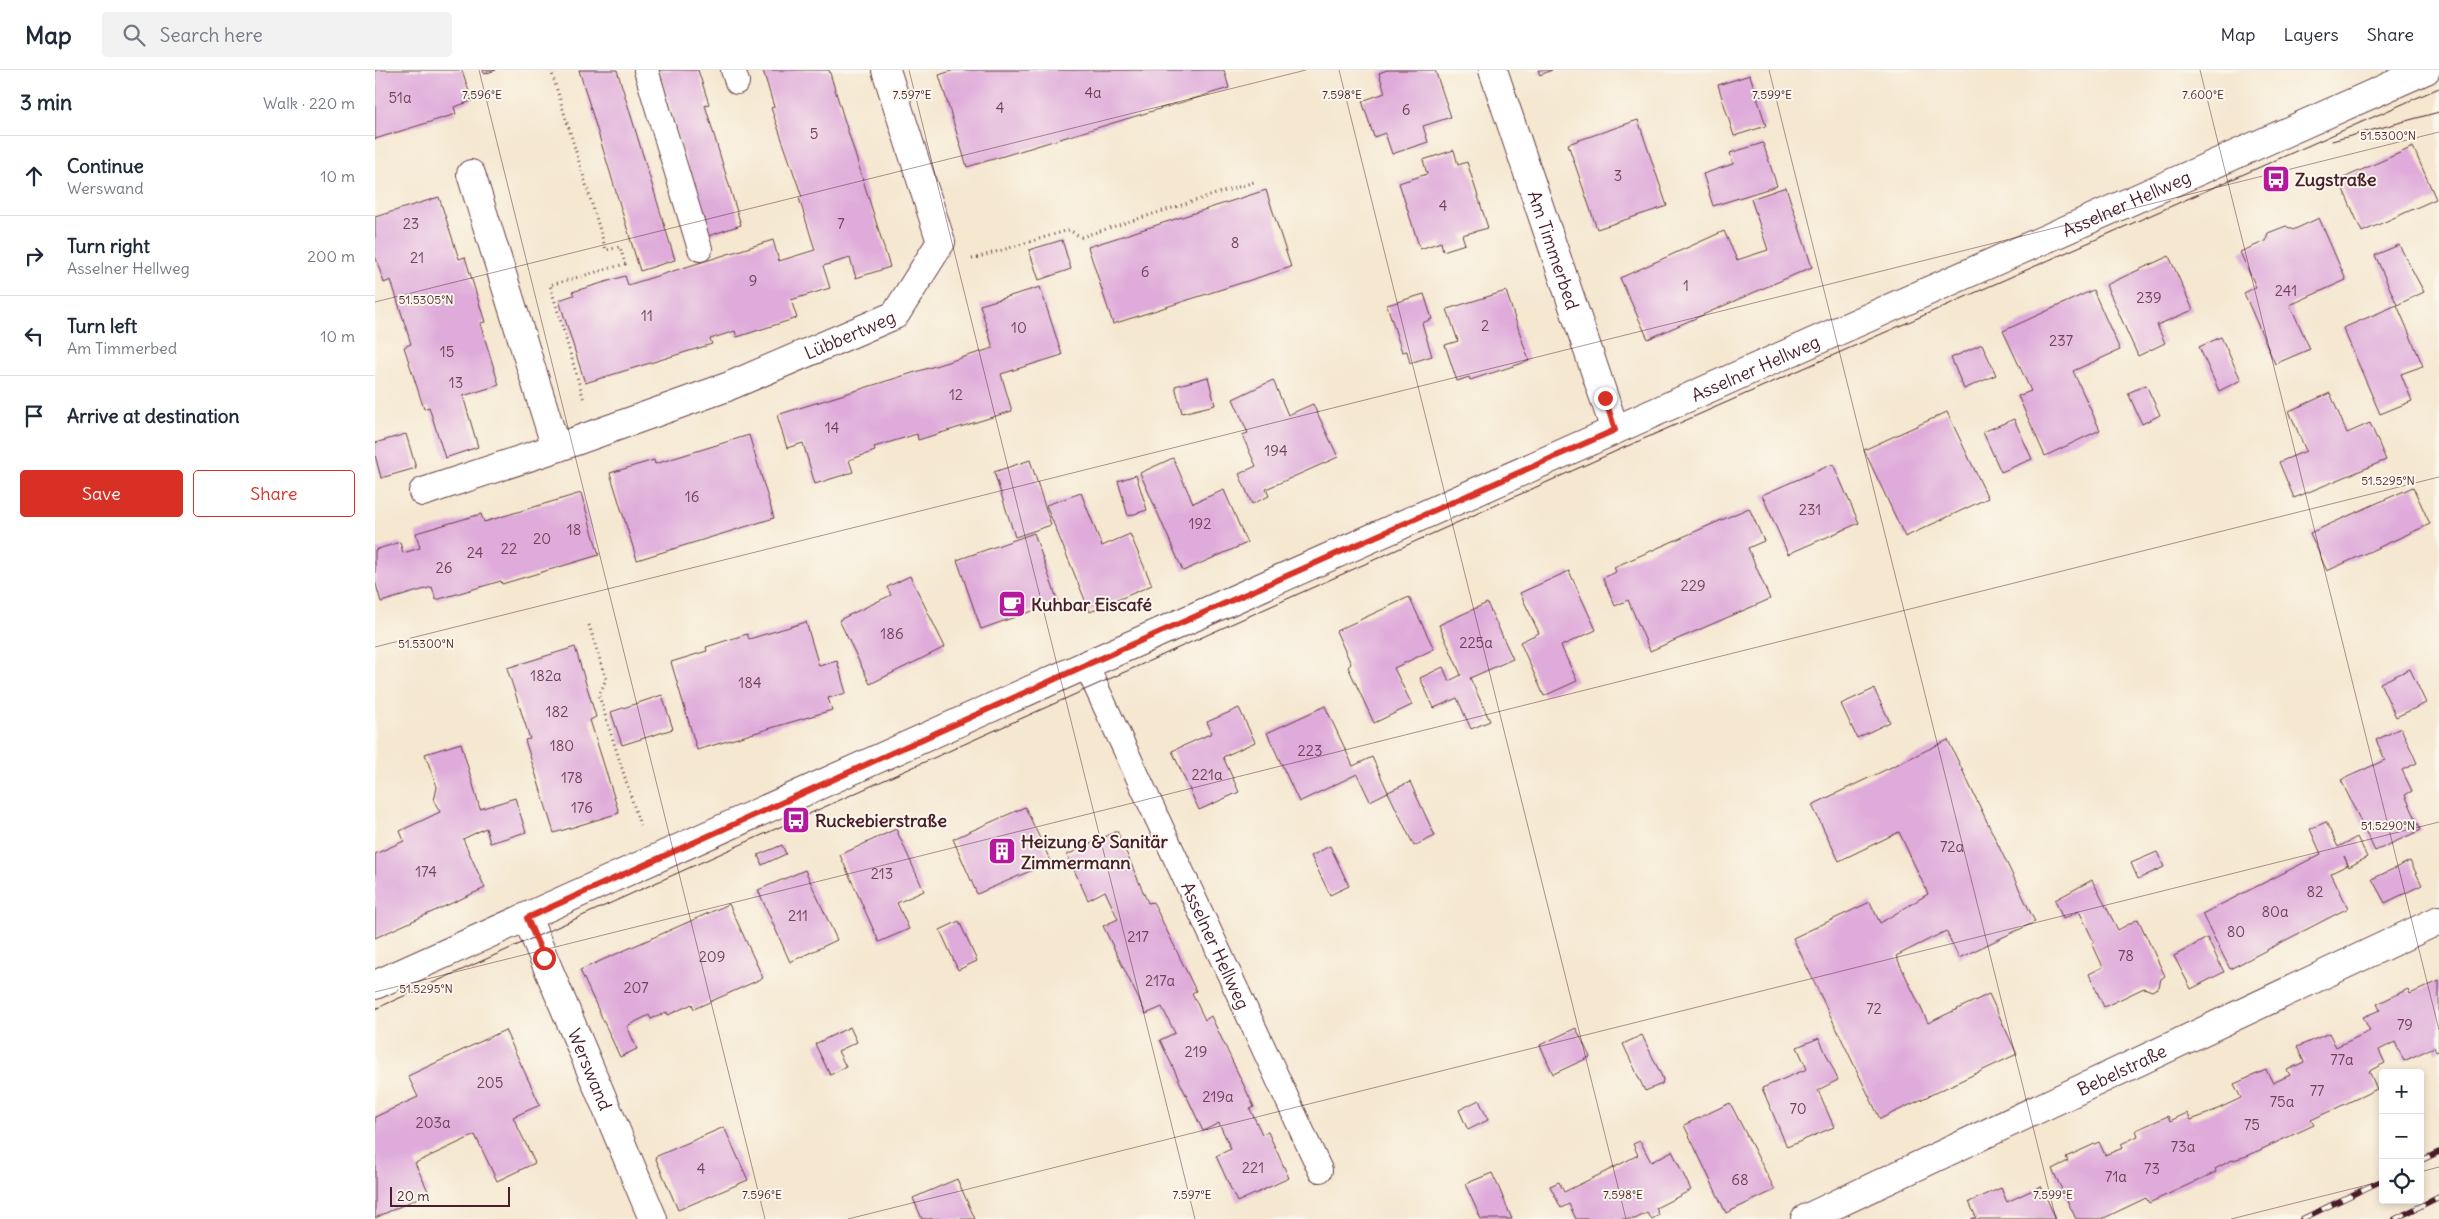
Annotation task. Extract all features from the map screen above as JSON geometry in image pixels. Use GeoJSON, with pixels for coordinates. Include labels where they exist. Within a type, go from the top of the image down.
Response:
{"type":"FeatureCollection","features":[{"type":"Feature","properties":{"kind":"street","name":"Lübbertweg"},"geometry":{"type":"LineString","coordinates":[[423,492],[556,448],[727,387],[895,315],[941,242],[886,70]]}},
{"type":"Feature","properties":{"kind":"street","name":"Am Timmerbed"},"geometry":{"type":"LineString","coordinates":[[1493,70],[1615,430]]}},
{"type":"Feature","properties":{"kind":"street","name":"Asselner Hellweg"},"geometry":{"type":"LineString","coordinates":[[375,985],[1086,665],[2426,70]]}},
{"type":"Feature","properties":{"kind":"street"},"geometry":{"type":"LineString","coordinates":[[471,174],[556,448]]}},
{"type":"Feature","properties":{"kind":"street","name":"Werswand"},"geometry":{"type":"LineString","coordinates":[[527,918],[653,1219]]}},
{"type":"Feature","properties":{"kind":"street","name":"Bebelstraße"},"geometry":{"type":"LineString","coordinates":[[1805,1219],[2439,920]]}},
{"type":"Feature","properties":{"kind":"lane"},"geometry":{"type":"LineString","coordinates":[[646,70],[700,250]]}},
{"type":"Feature","properties":{"kind":"lane","name":"Asselner Hellweg"},"geometry":{"type":"LineString","coordinates":[[1086,665],[1320,1170]]}},
{"type":"Feature","properties":{"kind":"path"},"geometry":{"type":"LineString","coordinates":[[551,70],[607,250],[620,247],[625,264],[550,286],[593,435]]}},
{"type":"Feature","properties":{"kind":"path"},"geometry":{"type":"LineString","coordinates":[[921,274],[1069,230],[1081,237],[1257,181]]}},
{"type":"Feature","properties":{"kind":"path"},"geometry":{"type":"LineString","coordinates":[[589,625],[606,678],[599,696],[640,824]]}},
{"type":"Feature","properties":{"kind":"building"},"geometry":{"type":"Polygon","coordinates":[[[375,70],[462,70],[472,101],[454,107],[456,114],[375,139],[375,70]]]}},
{"type":"Feature","properties":{"kind":"building"},"geometry":{"type":"Polygon","coordinates":[[[483,70],[496,70],[484,74],[483,70]]]}},
{"type":"Feature","properties":{"kind":"building"},"geometry":{"type":"Polygon","coordinates":[[[579,70],[617,70],[675,260],[640,271],[579,70]]]}},
{"type":"Feature","properties":{"kind":"building"},"geometry":{"type":"Polygon","coordinates":[[[659,70],[698,70],[709,104],[705,105],[741,225],[708,236],[659,70]]]}},
{"type":"Feature","properties":{"kind":"building"},"geometry":{"type":"Polygon","coordinates":[[[763,70],[829,70],[890,267],[856,278],[850,258],[823,266],[830,288],[791,300],[797,318],[737,337],[735,331],[710,339],[712,344],[585,383],[559,300],[574,295],[572,292],[625,276],[628,285],[773,240],[779,261],[815,250],[799,198],[802,197],[771,108],[774,107],[763,70]]]}},
{"type":"Feature","properties":{"kind":"building"},"geometry":{"type":"Polygon","coordinates":[[[954,70],[1224,70],[1229,88],[967,167],[939,75],[954,70]]]}},
{"type":"Feature","properties":{"kind":"building"},"geometry":{"type":"Polygon","coordinates":[[[1387,70],[1435,70],[1451,117],[1423,126],[1428,142],[1392,154],[1385,133],[1374,137],[1362,101],[1385,93],[1379,73],[1387,70]]]}},
{"type":"Feature","properties":{"kind":"building"},"geometry":{"type":"Polygon","coordinates":[[[1538,70],[1552,70],[1540,75],[1538,70]]]}},
{"type":"Feature","properties":{"kind":"building"},"geometry":{"type":"Polygon","coordinates":[[[1750,75],[1766,126],[1734,136],[1718,85],[1750,75]]]}},
{"type":"Feature","properties":{"kind":"building"},"geometry":{"type":"Polygon","coordinates":[[[1638,120],[1667,206],[1597,229],[1568,144],[1638,120]]]}},
{"type":"Feature","properties":{"kind":"building"},"geometry":{"type":"Polygon","coordinates":[[[1763,143],[1777,186],[1713,206],[1703,174],[1733,164],[1730,153],[1763,143]]]}},
{"type":"Feature","properties":{"kind":"building"},"geometry":{"type":"Polygon","coordinates":[[[2413,147],[2436,199],[2362,232],[2339,180],[2413,147]]]}},
{"type":"Feature","properties":{"kind":"building"},"geometry":{"type":"Polygon","coordinates":[[[1454,150],[1458,165],[1467,162],[1488,228],[1462,235],[1465,244],[1443,251],[1441,242],[1420,249],[1399,183],[1427,174],[1423,160],[1454,150]]]}},
{"type":"Feature","properties":{"kind":"building"},"geometry":{"type":"Polygon","coordinates":[[[1786,187],[1812,267],[1648,339],[1620,278],[1724,231],[1737,260],[1768,250],[1751,199],[1786,187]]]}},
{"type":"Feature","properties":{"kind":"building"},"geometry":{"type":"Polygon","coordinates":[[[1266,190],[1291,267],[1113,324],[1088,247],[1266,190]]]}},
{"type":"Feature","properties":{"kind":"building"},"geometry":{"type":"Polygon","coordinates":[[[439,197],[459,259],[465,257],[485,322],[480,323],[499,385],[463,396],[478,447],[445,458],[429,407],[424,409],[404,347],[411,344],[391,280],[384,283],[375,255],[375,217],[439,197]]]}},
{"type":"Feature","properties":{"kind":"building"},"geometry":{"type":"Polygon","coordinates":[[[2319,218],[2346,280],[2290,305],[2310,349],[2275,364],[2244,293],[2256,287],[2240,252],[2266,241],[2268,233],[2286,226],[2293,230],[2319,218]]]}},
{"type":"Feature","properties":{"kind":"building"},"geometry":{"type":"Polygon","coordinates":[[[1062,240],[1071,269],[1039,280],[1029,250],[1062,240]]]}},
{"type":"Feature","properties":{"kind":"building"},"geometry":{"type":"Polygon","coordinates":[[[2399,245],[2424,292],[2397,305],[2375,255],[2399,245]]]}},
{"type":"Feature","properties":{"kind":"building"},"geometry":{"type":"Polygon","coordinates":[[[2169,256],[2193,310],[2157,325],[2165,343],[2138,356],[2106,285],[2169,256]]]}},
{"type":"Feature","properties":{"kind":"building"},"geometry":{"type":"Polygon","coordinates":[[[1040,287],[1062,355],[1001,374],[1012,411],[918,440],[917,434],[874,447],[875,451],[849,460],[853,472],[815,484],[803,443],[787,448],[777,415],[993,348],[980,305],[1040,287]]]}},
{"type":"Feature","properties":{"kind":"building"},"geometry":{"type":"Polygon","coordinates":[[[2093,290],[2120,350],[2073,371],[2100,430],[2045,456],[2018,396],[2031,391],[2003,331],[2093,290]]]}},
{"type":"Feature","properties":{"kind":"building"},"geometry":{"type":"Polygon","coordinates":[[[1506,291],[1529,361],[1470,380],[1469,377],[1457,381],[1445,345],[1458,341],[1447,309],[1506,291]]]}},
{"type":"Feature","properties":{"kind":"building"},"geometry":{"type":"Polygon","coordinates":[[[1424,294],[1432,319],[1422,323],[1432,356],[1410,363],[1407,351],[1402,352],[1387,305],[1424,294]]]}},
{"type":"Feature","properties":{"kind":"building"},"geometry":{"type":"Polygon","coordinates":[[[2397,305],[2423,366],[2401,374],[2412,401],[2380,414],[2343,328],[2397,305]]]}},
{"type":"Feature","properties":{"kind":"building"},"geometry":{"type":"Polygon","coordinates":[[[2221,337],[2241,380],[2219,391],[2199,347],[2221,337]]]}},
{"type":"Feature","properties":{"kind":"building"},"geometry":{"type":"Polygon","coordinates":[[[1982,344],[1996,375],[1964,389],[1951,358],[1982,344]]]}},
{"type":"Feature","properties":{"kind":"building"},"geometry":{"type":"Polygon","coordinates":[[[1208,377],[1215,405],[1182,413],[1175,386],[1208,377]]]}},
{"type":"Feature","properties":{"kind":"building"},"geometry":{"type":"Polygon","coordinates":[[[1273,380],[1288,415],[1313,404],[1338,457],[1266,489],[1269,496],[1252,504],[1239,474],[1256,466],[1242,435],[1248,433],[1233,399],[1273,380]]]}},
{"type":"Feature","properties":{"kind":"building"},"geometry":{"type":"Polygon","coordinates":[[[2146,385],[2160,415],[2142,424],[2128,393],[2146,385]]]}},
{"type":"Feature","properties":{"kind":"building"},"geometry":{"type":"Polygon","coordinates":[[[2330,393],[2347,433],[2370,423],[2386,460],[2294,498],[2279,462],[2306,451],[2289,411],[2330,393]]]}},
{"type":"Feature","properties":{"kind":"building"},"geometry":{"type":"Polygon","coordinates":[[[1947,412],[1988,498],[1905,537],[1864,450],[1947,412]]]}},
{"type":"Feature","properties":{"kind":"building"},"geometry":{"type":"Polygon","coordinates":[[[2014,419],[2032,459],[2001,472],[1983,432],[2014,419]]]}},
{"type":"Feature","properties":{"kind":"building"},"geometry":{"type":"Polygon","coordinates":[[[406,434],[416,468],[381,478],[375,455],[375,443],[406,434]]]}},
{"type":"Feature","properties":{"kind":"building"},"geometry":{"type":"Polygon","coordinates":[[[749,435],[774,518],[637,560],[610,473],[654,460],[655,464],[749,435]]]}},
{"type":"Feature","properties":{"kind":"building"},"geometry":{"type":"Polygon","coordinates":[[[1173,458],[1193,503],[1224,490],[1247,543],[1183,571],[1140,473],[1173,458]]]}},
{"type":"Feature","properties":{"kind":"building"},"geometry":{"type":"Polygon","coordinates":[[[1030,460],[1051,525],[1015,537],[994,472],[1030,460]]]}},
{"type":"Feature","properties":{"kind":"building"},"geometry":{"type":"Polygon","coordinates":[[[1833,464],[1859,523],[1788,554],[1762,495],[1833,464]]]}},
{"type":"Feature","properties":{"kind":"building"},"geometry":{"type":"Polygon","coordinates":[[[1136,475],[1147,510],[1128,516],[1118,481],[1136,475]]]}},
{"type":"Feature","properties":{"kind":"building"},"geometry":{"type":"Polygon","coordinates":[[[2413,487],[2430,524],[2327,571],[2310,533],[2413,487]]]}},
{"type":"Feature","properties":{"kind":"building"},"geometry":{"type":"Polygon","coordinates":[[[581,493],[599,555],[502,584],[501,581],[436,600],[432,587],[381,602],[375,581],[375,550],[400,542],[403,553],[420,548],[416,533],[481,514],[484,522],[581,493]]]}},
{"type":"Feature","properties":{"kind":"building"},"geometry":{"type":"Polygon","coordinates":[[[1081,493],[1102,546],[1130,534],[1152,585],[1090,612],[1046,505],[1081,493]]]}},
{"type":"Feature","properties":{"kind":"building"},"geometry":{"type":"Polygon","coordinates":[[[1749,508],[1764,541],[1748,548],[1770,599],[1650,651],[1628,600],[1615,606],[1603,578],[1616,572],[1614,567],[1749,508]]]}},
{"type":"Feature","properties":{"kind":"building"},"geometry":{"type":"Polygon","coordinates":[[[1034,533],[1058,602],[981,629],[957,560],[1034,533]]]}},
{"type":"Feature","properties":{"kind":"building"},"geometry":{"type":"Polygon","coordinates":[[[1569,571],[1596,630],[1561,646],[1577,681],[1544,696],[1520,642],[1539,633],[1520,593],[1569,571]]]}},
{"type":"Feature","properties":{"kind":"building"},"geometry":{"type":"Polygon","coordinates":[[[910,576],[945,647],[870,684],[839,620],[891,595],[887,587],[910,576]]]}},
{"type":"Feature","properties":{"kind":"building"},"geometry":{"type":"Polygon","coordinates":[[[1409,597],[1434,649],[1394,668],[1412,705],[1374,723],[1348,667],[1351,664],[1336,631],[1409,597]]]}},
{"type":"Feature","properties":{"kind":"building"},"geometry":{"type":"Polygon","coordinates":[[[1487,603],[1513,659],[1470,678],[1490,721],[1471,729],[1457,698],[1434,708],[1420,678],[1443,667],[1449,681],[1461,675],[1439,625],[1487,603]]]}},
{"type":"Feature","properties":{"kind":"building"},"geometry":{"type":"Polygon","coordinates":[[[806,622],[819,666],[837,661],[846,693],[828,698],[832,710],[697,750],[671,662],[707,651],[706,647],[747,634],[749,639],[806,622]]]}},
{"type":"Feature","properties":{"kind":"building"},"geometry":{"type":"Polygon","coordinates":[[[575,647],[596,717],[590,720],[619,813],[554,833],[525,740],[530,739],[507,668],[575,647]]]}},
{"type":"Feature","properties":{"kind":"building"},"geometry":{"type":"Polygon","coordinates":[[[2410,669],[2426,703],[2396,717],[2380,683],[2410,669]]]}},
{"type":"Feature","properties":{"kind":"building"},"geometry":{"type":"Polygon","coordinates":[[[1874,689],[1890,722],[1857,738],[1841,704],[1874,689]]]}},
{"type":"Feature","properties":{"kind":"building"},"geometry":{"type":"Polygon","coordinates":[[[662,695],[673,729],[622,745],[611,712],[662,695]]]}},
{"type":"Feature","properties":{"kind":"building"},"geometry":{"type":"Polygon","coordinates":[[[1325,706],[1353,766],[1372,757],[1388,792],[1370,801],[1357,774],[1299,802],[1267,733],[1325,706]]]}},
{"type":"Feature","properties":{"kind":"building"},"geometry":{"type":"Polygon","coordinates":[[[1239,708],[1255,742],[1223,757],[1239,792],[1199,810],[1172,751],[1212,733],[1207,722],[1239,708]]]}},
{"type":"Feature","properties":{"kind":"building"},"geometry":{"type":"Polygon","coordinates":[[[2401,728],[2417,763],[2402,770],[2412,791],[2405,795],[2421,830],[2375,851],[2341,780],[2385,760],[2376,740],[2401,728]]]}},
{"type":"Feature","properties":{"kind":"building"},"geometry":{"type":"Polygon","coordinates":[[[1948,740],[2035,922],[1959,958],[1946,931],[1896,956],[1928,1023],[1989,994],[2017,1054],[1880,1119],[1793,938],[1870,902],[1880,923],[1928,894],[1899,832],[1839,861],[1812,805],[1948,740]]]}},
{"type":"Feature","properties":{"kind":"building"},"geometry":{"type":"Polygon","coordinates":[[[461,743],[480,809],[515,798],[526,832],[490,843],[486,828],[463,839],[485,888],[375,938],[375,854],[404,841],[400,831],[440,812],[434,801],[437,787],[425,754],[461,743]]]}},
{"type":"Feature","properties":{"kind":"building"},"geometry":{"type":"Polygon","coordinates":[[[1410,782],[1435,836],[1414,846],[1388,792],[1410,782]]]}},
{"type":"Feature","properties":{"kind":"building","name":"Heizung & Sanitär Zimmermann"},"geometry":{"type":"Polygon","coordinates":[[[1025,807],[1051,862],[977,894],[953,839],[1025,807]]]}},
{"type":"Feature","properties":{"kind":"building"},"geometry":{"type":"Polygon","coordinates":[[[2326,822],[2338,847],[2357,837],[2367,857],[2349,867],[2344,856],[2348,865],[2331,873],[2348,908],[2230,969],[2202,914],[2321,854],[2310,829],[2326,822]]]}},
{"type":"Feature","properties":{"kind":"building"},"geometry":{"type":"Polygon","coordinates":[[[896,829],[924,891],[897,903],[909,929],[879,942],[840,855],[896,829]]]}},
{"type":"Feature","properties":{"kind":"building"},"geometry":{"type":"Polygon","coordinates":[[[1117,831],[1148,903],[1153,902],[1196,991],[1192,993],[1205,1020],[1211,1016],[1254,1107],[1250,1109],[1262,1134],[1268,1132],[1289,1178],[1237,1202],[1216,1156],[1231,1149],[1219,1123],[1203,1131],[1160,1040],[1175,1033],[1162,1007],[1146,1014],[1103,926],[1118,919],[1105,891],[1088,900],[1067,855],[1117,831]]]}},
{"type":"Feature","properties":{"kind":"building"},"geometry":{"type":"Polygon","coordinates":[[[782,845],[786,854],[762,865],[758,855],[782,845]]]}},
{"type":"Feature","properties":{"kind":"building"},"geometry":{"type":"Polygon","coordinates":[[[1330,846],[1349,886],[1330,895],[1311,856],[1330,846]]]}},
{"type":"Feature","properties":{"kind":"building"},"geometry":{"type":"Polygon","coordinates":[[[2157,852],[2164,867],[2138,879],[2131,863],[2157,852]]]}},
{"type":"Feature","properties":{"kind":"building"},"geometry":{"type":"Polygon","coordinates":[[[2410,861],[2422,885],[2385,903],[2372,879],[2410,861]]]}},
{"type":"Feature","properties":{"kind":"building"},"geometry":{"type":"Polygon","coordinates":[[[805,870],[837,940],[790,962],[758,890],[805,870]]]}},
{"type":"Feature","properties":{"kind":"building"},"geometry":{"type":"Polygon","coordinates":[[[2092,880],[2118,930],[2138,919],[2165,976],[2161,979],[2159,987],[2152,991],[2144,988],[2104,1007],[2089,974],[2103,967],[2092,943],[2094,942],[2079,911],[2063,919],[2055,900],[2092,880]]]}},
{"type":"Feature","properties":{"kind":"building"},"geometry":{"type":"Polygon","coordinates":[[[729,904],[763,978],[694,1009],[692,1004],[668,1015],[667,1012],[651,1019],[649,1015],[627,1026],[637,1049],[620,1057],[580,970],[729,904]]]}},
{"type":"Feature","properties":{"kind":"building"},"geometry":{"type":"Polygon","coordinates":[[[959,921],[977,961],[958,970],[940,930],[959,921]]]}},
{"type":"Feature","properties":{"kind":"building"},"geometry":{"type":"Polygon","coordinates":[[[2207,938],[2224,972],[2191,989],[2174,956],[2207,938]]]}},
{"type":"Feature","properties":{"kind":"building"},"geometry":{"type":"Polygon","coordinates":[[[2439,981],[2439,1051],[2436,1052],[2434,1047],[2404,1061],[2395,1042],[2379,1050],[2385,1063],[2369,1071],[2377,1089],[2311,1120],[2314,1125],[2247,1156],[2230,1161],[2215,1169],[2216,1172],[2149,1203],[2146,1198],[2102,1219],[2076,1219],[2052,1169],[2068,1161],[2066,1157],[2099,1142],[2105,1155],[2123,1148],[2121,1144],[2138,1136],[2136,1130],[2168,1116],[2170,1121],[2187,1113],[2191,1120],[2207,1114],[2241,1098],[2234,1084],[2266,1070],[2273,1083],[2290,1075],[2287,1070],[2304,1062],[2297,1047],[2329,1033],[2336,1047],[2370,1031],[2363,1017],[2380,1010],[2377,1004],[2408,989],[2410,994],[2439,981]]]}},
{"type":"Feature","properties":{"kind":"building"},"geometry":{"type":"Polygon","coordinates":[[[850,1027],[857,1042],[838,1051],[846,1067],[830,1075],[815,1044],[850,1027]]]}},
{"type":"Feature","properties":{"kind":"building"},"geometry":{"type":"Polygon","coordinates":[[[1576,1028],[1590,1057],[1553,1074],[1540,1045],[1576,1028]]]}},
{"type":"Feature","properties":{"kind":"building"},"geometry":{"type":"Polygon","coordinates":[[[505,1030],[540,1105],[513,1117],[535,1163],[497,1181],[475,1135],[415,1163],[429,1193],[375,1218],[375,1117],[418,1097],[408,1076],[505,1030]]]}},
{"type":"Feature","properties":{"kind":"building"},"geometry":{"type":"Polygon","coordinates":[[[1642,1035],[1663,1079],[1662,1084],[1645,1091],[1623,1044],[1642,1035]]]}},
{"type":"Feature","properties":{"kind":"building"},"geometry":{"type":"Polygon","coordinates":[[[1819,1038],[1838,1080],[1818,1090],[1834,1127],[1787,1147],[1762,1088],[1807,1069],[1797,1047],[1819,1038]]]}},
{"type":"Feature","properties":{"kind":"building"},"geometry":{"type":"Polygon","coordinates":[[[1479,1100],[1488,1120],[1468,1130],[1459,1110],[1479,1100]]]}},
{"type":"Feature","properties":{"kind":"building"},"geometry":{"type":"Polygon","coordinates":[[[1730,1103],[1775,1190],[1726,1213],[1684,1125],[1730,1103]]]}},
{"type":"Feature","properties":{"kind":"building"},"geometry":{"type":"Polygon","coordinates":[[[724,1127],[748,1180],[678,1210],[655,1157],[724,1127]]]}},
{"type":"Feature","properties":{"kind":"building"},"geometry":{"type":"Polygon","coordinates":[[[1640,1141],[1651,1162],[1672,1151],[1691,1190],[1656,1208],[1659,1215],[1652,1219],[1647,1213],[1635,1219],[1576,1219],[1569,1204],[1561,1208],[1550,1186],[1559,1182],[1564,1192],[1601,1174],[1638,1155],[1633,1144],[1640,1141]]]}},
{"type":"Feature","properties":{"kind":"building"},"geometry":{"type":"Polygon","coordinates":[[[1492,1173],[1512,1219],[1481,1219],[1465,1184],[1492,1173]]]}},
{"type":"Feature","properties":{"kind":"building"},"geometry":{"type":"Polygon","coordinates":[[[957,1179],[975,1219],[922,1219],[913,1198],[957,1179]]]}},
{"type":"Feature","properties":{"kind":"building"},"geometry":{"type":"Polygon","coordinates":[[[2041,1186],[2056,1219],[1971,1219],[1976,1217],[1969,1202],[2001,1188],[2007,1202],[2041,1186]]]}},
{"type":"Feature","properties":{"kind":"tram line"},"geometry":{"type":"LineString","coordinates":[[375,1009],[1623,448],[2439,88]]}},
{"type":"Feature","properties":{"kind":"tram line"},"geometry":{"type":"LineString","coordinates":[[2332,141],[2439,112]]}},
{"type":"Feature","properties":{"kind":"railway"},"geometry":{"type":"LineString","coordinates":[[2424,1159],[2439,1152]]}},
{"type":"Feature","properties":{"kind":"railway"},"geometry":{"type":"LineString","coordinates":[[2302,1219],[2379,1182]]}},
{"type":"Feature","properties":{"kind":"railway"},"geometry":{"type":"LineString","coordinates":[[2395,1219],[2439,1197]]}},
{"type":"Feature","properties":{"kind":"place","name":"Zugstraße"},"geometry":{"type":"Point","coordinates":[2276,179]}},
{"type":"Feature","properties":{"kind":"place","name":"Kuhbar Eiscafé"},"geometry":{"type":"Point","coordinates":[1012,604]}},
{"type":"Feature","properties":{"kind":"place","name":"Ruckebierstraße"},"geometry":{"type":"Point","coordinates":[796,820]}},
{"type":"Feature","properties":{"kind":"place","name":"Heizung & Sanitär Zimmermann"},"geometry":{"type":"Point","coordinates":[1002,851]}},
{"type":"Feature","properties":{"kind":"route"},"geometry":{"type":"LineString","coordinates":[[544,958],[527,918],[1086,665],[1615,430],[1605,398]]}}]}
